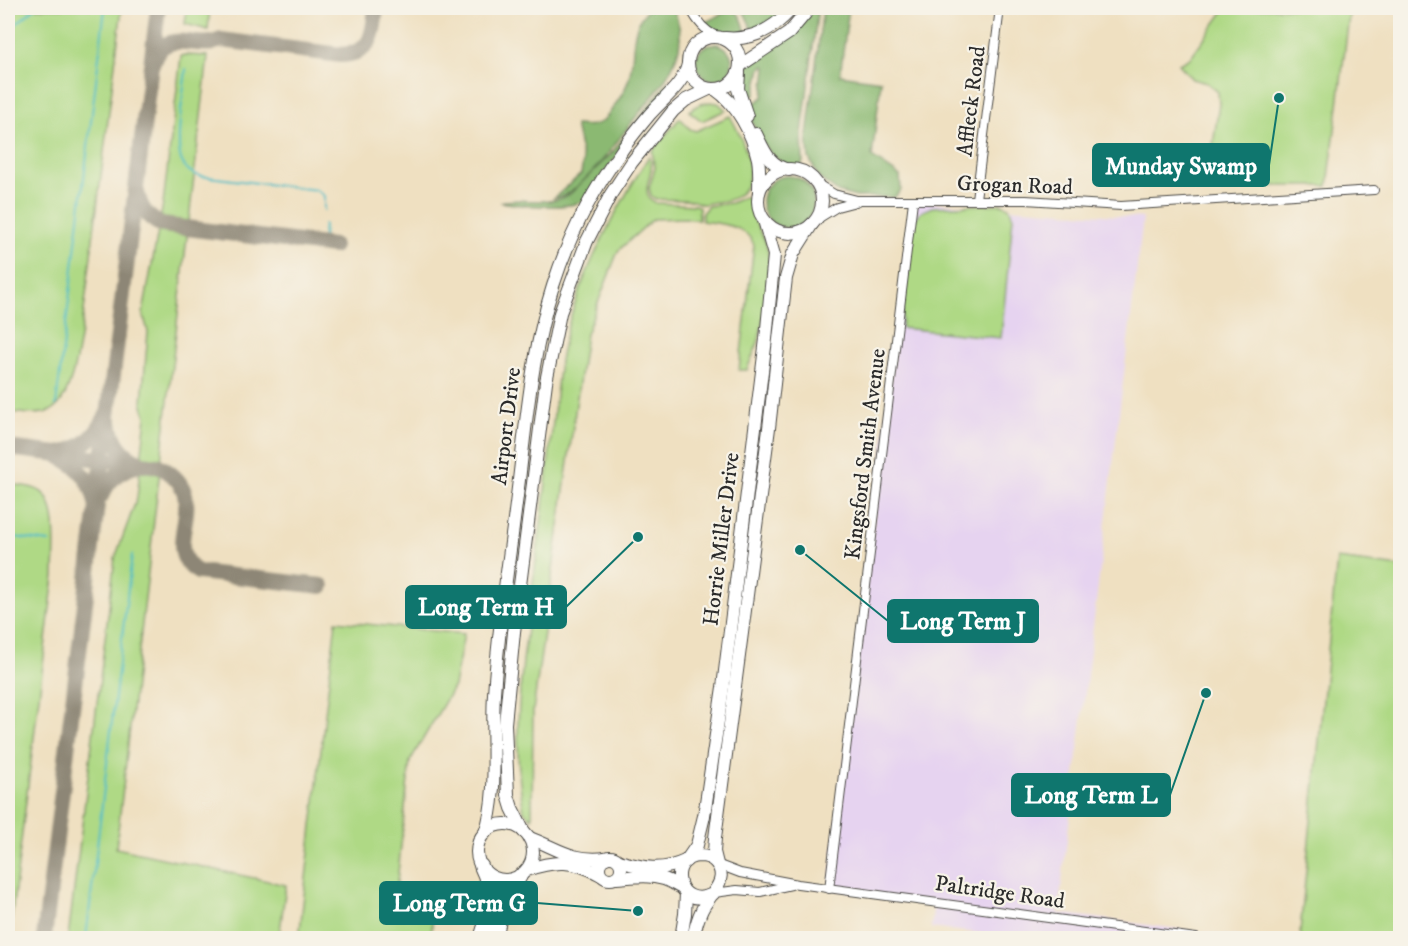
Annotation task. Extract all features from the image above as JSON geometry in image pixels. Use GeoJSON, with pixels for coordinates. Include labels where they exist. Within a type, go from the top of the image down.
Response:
{"type":"FeatureCollection","features":[{"type":"Feature","properties":{"kind":"highway"},"geometry":{"type":"LineString","coordinates":[[481,866],[488,880],[491,900],[489,916],[481,939]]}},
{"type":"Feature","properties":{"kind":"highway"},"geometry":{"type":"LineString","coordinates":[[495,939],[503,903],[523,873]]}},
{"type":"Feature","properties":{"kind":"main road"},"geometry":{"type":"LineString","coordinates":[[720,37],[737,49],[740,69],[738,88],[748,119],[772,162],[789,170],[806,174],[816,183],[822,197],[820,213],[814,222],[801,231],[790,233],[773,228],[764,220],[759,208],[759,168],[753,144],[734,106],[712,89],[694,80],[688,64],[693,47],[707,37],[720,37],[743,39],[764,32],[792,8]]}},
{"type":"Feature","properties":{"kind":"main road"},"geometry":{"type":"LineString","coordinates":[[712,89],[728,86],[740,69],[789,33],[810,8]]}},
{"type":"Feature","properties":{"kind":"main road","name":"Airport Drive"},"geometry":{"type":"LineString","coordinates":[[485,834],[492,801],[494,692],[501,626],[531,384],[541,328],[560,266],[595,192],[633,135],[680,81],[688,64]]}},
{"type":"Feature","properties":{"kind":"main road","name":"Airport Drive"},"geometry":{"type":"LineString","coordinates":[[527,835],[512,808],[508,795],[505,724],[514,632],[546,382],[560,313],[587,241],[611,194],[632,162],[673,111],[686,100],[712,89]]}},
{"type":"Feature","properties":{"kind":"main road"},"geometry":{"type":"LineString","coordinates":[[759,196],[764,183],[769,178],[789,170]]}},
{"type":"Feature","properties":{"kind":"main road","name":"Horrie Miller Drive"},"geometry":{"type":"LineString","coordinates":[[686,861],[700,837],[708,795],[766,339],[774,263],[772,242],[764,220]]}},
{"type":"Feature","properties":{"kind":"main road","name":"Horrie Miller Drive"},"geometry":{"type":"LineString","coordinates":[[717,864],[714,852],[715,838],[769,428],[786,278],[793,254],[814,222]]}},
{"type":"Feature","properties":{"kind":"main road"},"geometry":{"type":"LineString","coordinates":[[693,939],[700,913],[713,893],[720,882],[717,864],[711,859],[694,856],[674,867],[661,869],[619,861],[612,857],[589,860],[568,856],[527,835],[515,826],[504,825],[494,827],[485,834],[478,849],[481,866],[488,874],[498,879],[509,880],[556,862],[592,869],[606,879],[632,875],[664,879],[698,898],[713,893]]}},
{"type":"Feature","properties":{"kind":"main road"},"geometry":{"type":"LineString","coordinates":[[523,873],[532,862],[533,852],[527,835]]}},
{"type":"Feature","properties":{"kind":"main road"},"geometry":{"type":"LineString","coordinates":[[601,875],[599,865],[606,858]]}},
{"type":"Feature","properties":{"kind":"main road"},"geometry":{"type":"LineString","coordinates":[[616,878],[621,870],[619,861]]}},
{"type":"Feature","properties":{"kind":"main road"},"geometry":{"type":"LineString","coordinates":[[681,939],[685,921],[684,890],[679,873],[686,861]]}},
{"type":"Feature","properties":{"kind":"street"},"geometry":{"type":"LineString","coordinates":[[690,8],[708,33],[720,37]]}},
{"type":"Feature","properties":{"kind":"street","name":"Affleck Road"},"geometry":{"type":"LineString","coordinates":[[976,200],[999,8]]}},
{"type":"Feature","properties":{"kind":"street","name":"Grogan Road"},"geometry":{"type":"LineString","coordinates":[[816,183],[838,195],[869,201]]}},
{"type":"Feature","properties":{"kind":"street","name":"Grogan Road"},"geometry":{"type":"LineString","coordinates":[[814,222],[843,205],[869,201],[1044,201],[1121,206],[1374,190]]}},
{"type":"Feature","properties":{"kind":"street","name":"Kingsford Smith Avenue"},"geometry":{"type":"LineString","coordinates":[[829,889],[913,201]]}},
{"type":"Feature","properties":{"kind":"street","name":"Paltridge Road"},"geometry":{"type":"LineString","coordinates":[[717,864],[740,873],[829,889],[1196,939]]}},
{"type":"Feature","properties":{"kind":"street","name":"Paltridge Road"},"geometry":{"type":"LineString","coordinates":[[713,893],[737,890],[760,892],[798,884]]}},
{"type":"Feature","properties":{"kind":"shaded area"},"geometry":{"type":"Polygon","coordinates":[[[913,201],[1143,218],[1058,913],[1245,938],[1024,938],[931,928],[934,903],[829,889],[913,201]]]}},
{"type":"Feature","properties":{"kind":"green space"},"geometry":{"type":"Polygon","coordinates":[[[8,8],[122,8],[83,319],[74,370],[58,405],[50,411],[29,414],[8,412],[8,8]]]}},
{"type":"Feature","properties":{"kind":"green space"},"geometry":{"type":"Polygon","coordinates":[[[187,8],[210,8],[208,30],[185,24],[187,8]]]}},
{"type":"Feature","properties":{"kind":"green space"},"geometry":{"type":"Polygon","coordinates":[[[650,8],[673,8],[677,18],[680,43],[671,69],[653,96],[585,180],[567,194],[554,198],[581,174],[583,161],[575,125],[602,122],[625,89],[631,69],[638,23],[650,8]]]}},
{"type":"Feature","properties":{"kind":"green space"},"geometry":{"type":"Polygon","coordinates":[[[742,8],[786,8],[779,16],[753,31],[742,8]]]}},
{"type":"Feature","properties":{"kind":"green space"},"geometry":{"type":"Polygon","coordinates":[[[815,8],[818,8],[802,133],[803,162],[800,167],[789,165],[772,155],[759,137],[747,108],[763,97],[766,67],[761,68],[755,95],[745,101],[743,74],[744,69],[815,8]]]}},
{"type":"Feature","properties":{"kind":"green space"},"geometry":{"type":"Polygon","coordinates":[[[823,8],[849,8],[840,75],[881,81],[872,157],[900,176],[901,190],[895,197],[856,197],[838,192],[819,178],[809,158],[807,135],[823,8]]]}},
{"type":"Feature","properties":{"kind":"green space"},"geometry":{"type":"Polygon","coordinates":[[[1229,8],[1350,8],[1328,186],[1218,186],[1212,152],[1219,104],[1218,92],[1207,83],[1192,79],[1179,64],[1190,58],[1223,12],[1229,8]]]}},
{"type":"Feature","properties":{"kind":"green space"},"geometry":{"type":"Polygon","coordinates":[[[730,10],[740,15],[746,33],[724,33],[704,23],[730,10]]]}},
{"type":"Feature","properties":{"kind":"green space"},"geometry":{"type":"Polygon","coordinates":[[[714,44],[727,49],[732,62],[727,75],[714,80],[701,75],[696,62],[701,49],[714,44]]]}},
{"type":"Feature","properties":{"kind":"green space"},"geometry":{"type":"Polygon","coordinates":[[[181,56],[208,56],[116,848],[286,885],[279,938],[68,938],[115,558],[137,498],[146,416],[142,402],[148,332],[143,313],[163,204],[181,56]]]}},
{"type":"Feature","properties":{"kind":"green space"},"geometry":{"type":"Polygon","coordinates":[[[668,82],[671,84],[583,201],[554,206],[500,202],[554,200],[570,194],[612,153],[668,82]]]}},
{"type":"Feature","properties":{"kind":"green space"},"geometry":{"type":"Polygon","coordinates":[[[718,103],[726,110],[702,121],[689,111],[700,104],[718,103]]]}},
{"type":"Feature","properties":{"kind":"green space"},"geometry":{"type":"Polygon","coordinates":[[[730,116],[747,156],[748,181],[743,192],[732,199],[703,204],[688,200],[656,199],[651,196],[649,188],[655,168],[652,151],[680,118],[690,129],[696,131],[730,116]]]}},
{"type":"Feature","properties":{"kind":"green space"},"geometry":{"type":"Polygon","coordinates":[[[649,156],[651,166],[647,193],[649,198],[656,203],[695,205],[699,207],[699,220],[653,219],[618,251],[586,334],[533,711],[532,818],[524,812],[520,782],[518,720],[560,360],[574,306],[595,254],[649,156]]]}},
{"type":"Feature","properties":{"kind":"green space"},"geometry":{"type":"Polygon","coordinates":[[[783,176],[793,176],[807,183],[814,202],[807,221],[793,228],[783,228],[773,224],[766,217],[762,207],[762,197],[766,187],[773,180],[783,176]]]}},
{"type":"Feature","properties":{"kind":"green space"},"geometry":{"type":"Polygon","coordinates":[[[744,197],[749,199],[751,213],[766,244],[769,259],[759,340],[747,370],[739,370],[754,245],[751,238],[739,229],[702,221],[702,213],[708,206],[731,203],[744,197]]]}},
{"type":"Feature","properties":{"kind":"green space"},"geometry":{"type":"Polygon","coordinates":[[[1002,204],[1009,207],[1013,217],[1001,338],[901,328],[913,222],[921,212],[932,207],[1002,204]]]}},
{"type":"Feature","properties":{"kind":"green space"},"geometry":{"type":"Polygon","coordinates":[[[8,484],[33,488],[46,497],[51,506],[55,543],[54,576],[9,938],[8,484]]]}},
{"type":"Feature","properties":{"kind":"green space"},"geometry":{"type":"Polygon","coordinates":[[[1337,559],[1400,567],[1400,938],[1302,938],[1300,932],[1337,559]]]}},
{"type":"Feature","properties":{"kind":"green space"},"geometry":{"type":"Polygon","coordinates":[[[336,621],[464,634],[454,686],[410,761],[396,892],[434,900],[431,938],[299,938],[336,621]]]}},
{"type":"Feature","properties":{"kind":"waterway"},"geometry":{"type":"LineString","coordinates":[[8,31],[35,8]]}},
{"type":"Feature","properties":{"kind":"waterway"},"geometry":{"type":"LineString","coordinates":[[56,405],[105,8]]}},
{"type":"Feature","properties":{"kind":"waterway"},"geometry":{"type":"LineString","coordinates":[[186,69],[179,143],[182,162],[187,169],[200,176],[317,190],[324,196],[324,210]]}},
{"type":"Feature","properties":{"kind":"waterway"},"geometry":{"type":"LineString","coordinates":[[323,236],[324,224]]}},
{"type":"Feature","properties":{"kind":"waterway"},"geometry":{"type":"LineString","coordinates":[[8,536],[49,542]]}},
{"type":"Feature","properties":{"kind":"waterway"},"geometry":{"type":"LineString","coordinates":[[86,938],[132,555]]}},
{"type":"Feature","properties":{"kind":"taxiway"},"geometry":{"type":"LineString","coordinates":[[44,938],[158,8]]}},
{"type":"Feature","properties":{"kind":"taxiway"},"geometry":{"type":"LineString","coordinates":[[152,64],[157,53],[164,46],[178,42],[203,44],[221,40],[341,55],[352,53],[360,50],[369,40],[374,26],[376,8]]}},
{"type":"Feature","properties":{"kind":"taxiway"},"geometry":{"type":"LineString","coordinates":[[137,192],[145,212],[162,225],[333,246]]}},
{"type":"Feature","properties":{"kind":"taxiway"},"geometry":{"type":"LineString","coordinates":[[61,453],[82,445],[98,430],[106,416]]}},
{"type":"Feature","properties":{"kind":"taxiway"},"geometry":{"type":"LineString","coordinates":[[110,422],[119,446],[139,462]]}},
{"type":"Feature","properties":{"kind":"taxiway"},"geometry":{"type":"LineString","coordinates":[[8,448],[159,466],[176,479],[184,492],[186,507],[182,549],[186,561],[198,572],[322,586]]}},
{"type":"Feature","properties":{"kind":"taxiway"},"geometry":{"type":"LineString","coordinates":[[60,457],[74,465],[84,476],[92,488],[96,503]]}},
{"type":"Feature","properties":{"kind":"taxiway"},"geometry":{"type":"LineString","coordinates":[[101,496],[116,475],[140,465]]}},
{"type":"Feature","properties":{"kind":"place","name":"Munday Swamp"},"geometry":{"type":"Point","coordinates":[1279,98]}},
{"type":"Feature","properties":{"kind":"place","name":"Long Term H"},"geometry":{"type":"Point","coordinates":[638,537]}},
{"type":"Feature","properties":{"kind":"place","name":"Long Term J"},"geometry":{"type":"Point","coordinates":[800,550]}},
{"type":"Feature","properties":{"kind":"place","name":"Long Term L"},"geometry":{"type":"Point","coordinates":[1206,693]}},
{"type":"Feature","properties":{"kind":"place","name":"Long Term G"},"geometry":{"type":"Point","coordinates":[638,911]}}]}
